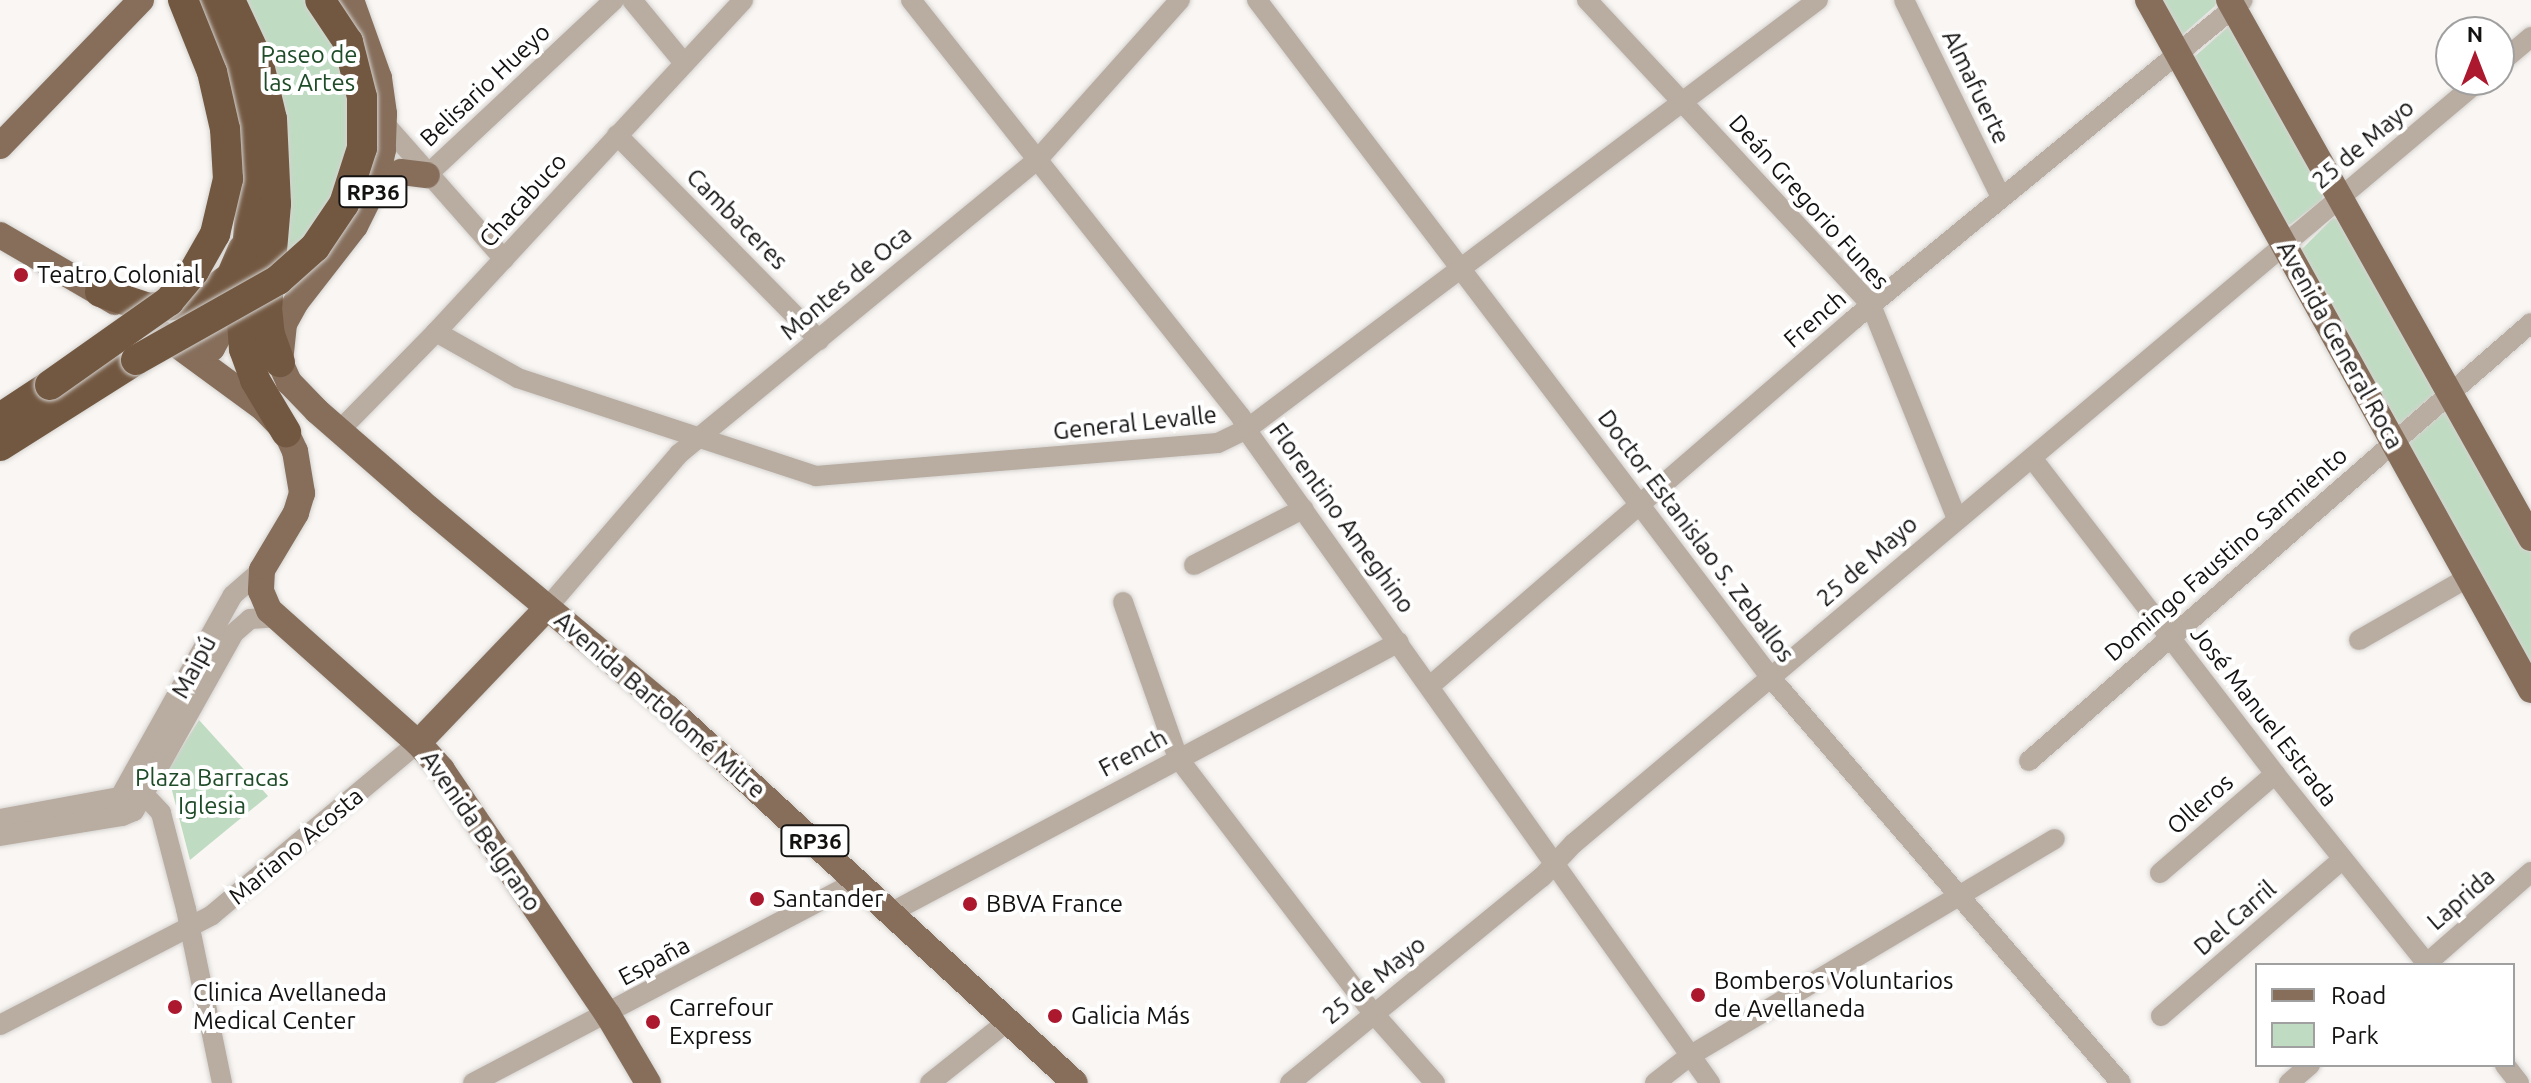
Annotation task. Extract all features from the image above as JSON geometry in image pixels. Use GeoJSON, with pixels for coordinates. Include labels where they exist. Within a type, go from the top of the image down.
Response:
{"type":"FeatureCollection","features":[{"type":"Feature","properties":{"kind":"highway"},"geometry":{"type":"LineString","coordinates":[[0,418],[169,301],[194,271],[215,234],[228,179],[225,129],[212,72],[183,0]]}},
{"type":"Feature","properties":{"kind":"highway"},"geometry":{"type":"LineString","coordinates":[[200,0],[227,57],[255,98],[276,184],[267,308],[270,335],[280,362]]}},
{"type":"Feature","properties":{"kind":"highway"},"geometry":{"type":"LineString","coordinates":[[230,0],[258,60],[242,321],[244,349],[255,380],[286,432]]}},
{"type":"Feature","properties":{"kind":"highway"},"geometry":{"type":"LineString","coordinates":[[0,446],[136,360],[278,280],[315,247],[344,204],[362,148],[362,97],[348,42],[320,0]]}},
{"type":"Feature","properties":{"kind":"highway"},"geometry":{"type":"LineString","coordinates":[[100,292],[139,307],[172,308],[205,298],[226,283],[239,263],[249,228]]}},
{"type":"Feature","properties":{"kind":"main road","name":"RP36"},"geometry":{"type":"LineString","coordinates":[[280,362],[280,340],[287,317],[347,239],[376,185],[385,124],[375,61],[351,0]]}},
{"type":"Feature","properties":{"kind":"main road","name":"Avenida General Roca"},"geometry":{"type":"LineString","coordinates":[[2148,0],[2531,690]]}},
{"type":"Feature","properties":{"kind":"main road"},"geometry":{"type":"LineString","coordinates":[[0,146],[137,1]]}},
{"type":"Feature","properties":{"kind":"main road"},"geometry":{"type":"LineString","coordinates":[[2235,3],[2338,199],[2531,538]]}},
{"type":"Feature","properties":{"kind":"main road"},"geometry":{"type":"LineString","coordinates":[[376,185],[401,172],[427,175]]}},
{"type":"Feature","properties":{"kind":"main road"},"geometry":{"type":"LineString","coordinates":[[0,235],[100,292],[192,354],[264,409],[286,432]]}},
{"type":"Feature","properties":{"kind":"main road"},"geometry":{"type":"LineString","coordinates":[[172,308],[206,308],[221,322],[215,344],[208,351],[192,354]]}},
{"type":"Feature","properties":{"kind":"main road","name":"Avenida Bartolomé Mitre"},"geometry":{"type":"LineString","coordinates":[[280,362],[289,382],[304,400],[657,699],[1075,1083]]}},
{"type":"Feature","properties":{"kind":"main road","name":"Maipú"},"geometry":{"type":"LineString","coordinates":[[262,570],[296,513],[302,493],[299,464],[286,432]]}},
{"type":"Feature","properties":{"kind":"main road","name":"Avenida Belgrano"},"geometry":{"type":"LineString","coordinates":[[262,570],[261,591],[276,617],[418,743],[442,770],[608,1015],[648,1083]]}},
{"type":"Feature","properties":{"kind":"main road","name":"Mariano Acosta"},"geometry":{"type":"LineString","coordinates":[[418,743],[547,608]]}},
{"type":"Feature","properties":{"kind":"street","name":"Belisario Hueyo"},"geometry":{"type":"LineString","coordinates":[[427,175],[614,0]]}},
{"type":"Feature","properties":{"kind":"street"},"geometry":{"type":"LineString","coordinates":[[632,0],[684,63]]}},
{"type":"Feature","properties":{"kind":"street","name":"Chacabuco"},"geometry":{"type":"LineString","coordinates":[[339,431],[436,332],[743,0]]}},
{"type":"Feature","properties":{"kind":"street","name":"Florentino Ameghino"},"geometry":{"type":"LineString","coordinates":[[911,0],[1039,158],[1247,429],[1710,1083]]}},
{"type":"Feature","properties":{"kind":"street","name":"Montes de Oca"},"geometry":{"type":"LineString","coordinates":[[547,608],[679,454],[1039,158],[1180,0]]}},
{"type":"Feature","properties":{"kind":"street","name":"Doctor Estanislao S. Zeballos"},"geometry":{"type":"LineString","coordinates":[[1257,0],[1771,678],[2121,1083]]}},
{"type":"Feature","properties":{"kind":"street","name":"Deán Gregorio Funes"},"geometry":{"type":"LineString","coordinates":[[1587,0],[1871,305],[1957,519]]}},
{"type":"Feature","properties":{"kind":"street","name":"General Levalle"},"geometry":{"type":"LineString","coordinates":[[436,332],[518,378],[816,476],[1206,445],[1233,438],[1247,429],[1684,104],[1818,0]]}},
{"type":"Feature","properties":{"kind":"street","name":"Almafuerte"},"geometry":{"type":"LineString","coordinates":[[1904,0],[2001,197]]}},
{"type":"Feature","properties":{"kind":"street","name":"French"},"geometry":{"type":"LineString","coordinates":[[1430,686],[1871,305],[2179,54],[2235,3]]}},
{"type":"Feature","properties":{"kind":"street"},"geometry":{"type":"LineString","coordinates":[[2515,50],[2531,37]]}},
{"type":"Feature","properties":{"kind":"street","name":"25 de Mayo"},"geometry":{"type":"LineString","coordinates":[[1290,1083],[1554,864],[1957,519],[2461,96]]}},
{"type":"Feature","properties":{"kind":"street"},"geometry":{"type":"LineString","coordinates":[[385,124],[504,259]]}},
{"type":"Feature","properties":{"kind":"street","name":"Cambaceres"},"geometry":{"type":"LineString","coordinates":[[617,135],[819,340]]}},
{"type":"Feature","properties":{"kind":"street","name":"Domingo Faustino Sarmiento"},"geometry":{"type":"LineString","coordinates":[[2029,761],[2531,323]]}},
{"type":"Feature","properties":{"kind":"street","name":"José Manuel Estrada"},"geometry":{"type":"LineString","coordinates":[[2032,458],[2275,774],[2425,963]]}},
{"type":"Feature","properties":{"kind":"street"},"geometry":{"type":"LineString","coordinates":[[1194,565],[1303,509]]}},
{"type":"Feature","properties":{"kind":"street","name":"Maipú"},"geometry":{"type":"LineString","coordinates":[[0,836],[122,816],[134,811],[139,789],[233,595],[262,570]]}},
{"type":"Feature","properties":{"kind":"street"},"geometry":{"type":"LineString","coordinates":[[2359,640],[2469,577]]}},
{"type":"Feature","properties":{"kind":"street"},"geometry":{"type":"LineString","coordinates":[[1123,602],[1178,758],[1374,1014],[1435,1083]]}},
{"type":"Feature","properties":{"kind":"street","name":"Maipú"},"geometry":{"type":"LineString","coordinates":[[0,819],[113,801],[139,789],[234,633],[250,619],[276,617]]}},
{"type":"Feature","properties":{"kind":"street","name":"French"},"geometry":{"type":"LineString","coordinates":[[892,912],[1399,642]]}},
{"type":"Feature","properties":{"kind":"street","name":"Mariano Acosta"},"geometry":{"type":"LineString","coordinates":[[0,1025],[212,915],[418,743]]}},
{"type":"Feature","properties":{"kind":"street","name":"Olleros"},"geometry":{"type":"LineString","coordinates":[[2160,873],[2275,774]]}},
{"type":"Feature","properties":{"kind":"street"},"geometry":{"type":"LineString","coordinates":[[139,789],[161,813],[190,929],[222,1083]]}},
{"type":"Feature","properties":{"kind":"street"},"geometry":{"type":"LineString","coordinates":[[1655,1083],[1691,1055],[2055,839]]}},
{"type":"Feature","properties":{"kind":"street","name":"Del Carril"},"geometry":{"type":"LineString","coordinates":[[2161,1016],[2343,859]]}},
{"type":"Feature","properties":{"kind":"street","name":"Laprida"},"geometry":{"type":"LineString","coordinates":[[2429,963],[2531,872]]}},
{"type":"Feature","properties":{"kind":"street","name":"España"},"geometry":{"type":"LineString","coordinates":[[473,1083],[608,1015],[858,881]]}},
{"type":"Feature","properties":{"kind":"street"},"geometry":{"type":"LineString","coordinates":[[930,1083],[1008,1021]]}},
{"type":"Feature","properties":{"kind":"street"},"geometry":{"type":"LineString","coordinates":[[2289,1083],[2308,1067]]}},
{"type":"Feature","properties":{"kind":"street"},"geometry":{"type":"LineString","coordinates":[[2507,1067],[2519,1083]]}},
{"type":"Feature","properties":{"kind":"green space","name":"Paseo de las Artes"},"geometry":{"type":"Polygon","coordinates":[[[238,0],[307,0],[348,55],[347,190],[272,272],[238,0]]]}},
{"type":"Feature","properties":{"kind":"green space"},"geometry":{"type":"Polygon","coordinates":[[[2157,0],[2217,0],[2215,6],[2182,35],[2175,33],[2157,0]]]}},
{"type":"Feature","properties":{"kind":"green space"},"geometry":{"type":"Polygon","coordinates":[[[2228,27],[2235,28],[2324,188],[2322,200],[2291,224],[2283,226],[2193,58],[2228,27]]]}},
{"type":"Feature","properties":{"kind":"green space"},"geometry":{"type":"Polygon","coordinates":[[[2333,218],[2341,220],[2531,538],[2531,690],[2300,251],[2333,218]]]}},
{"type":"Feature","properties":{"kind":"green space","name":"Plaza Barracas Iglesia"},"geometry":{"type":"Polygon","coordinates":[[[199,720],[268,796],[190,860],[167,771],[199,720]]]}},
{"type":"Feature","properties":{"kind":"place","name":"Teatro Colonial"},"geometry":{"type":"Point","coordinates":[21,275]}},
{"type":"Feature","properties":{"kind":"place","name":"Santander"},"geometry":{"type":"Point","coordinates":[757,899]}},
{"type":"Feature","properties":{"kind":"place","name":"BBVA France"},"geometry":{"type":"Point","coordinates":[970,904]}},
{"type":"Feature","properties":{"kind":"place","name":"Bomberos Voluntarios de Avellaneda"},"geometry":{"type":"Point","coordinates":[1698,995]}},
{"type":"Feature","properties":{"kind":"place","name":"Clinica Avellaneda Medical Center"},"geometry":{"type":"Point","coordinates":[175,1007]}},
{"type":"Feature","properties":{"kind":"place","name":"Galicia Más"},"geometry":{"type":"Point","coordinates":[1055,1016]}},
{"type":"Feature","properties":{"kind":"place","name":"Carrefour Express"},"geometry":{"type":"Point","coordinates":[653,1022]}}]}
